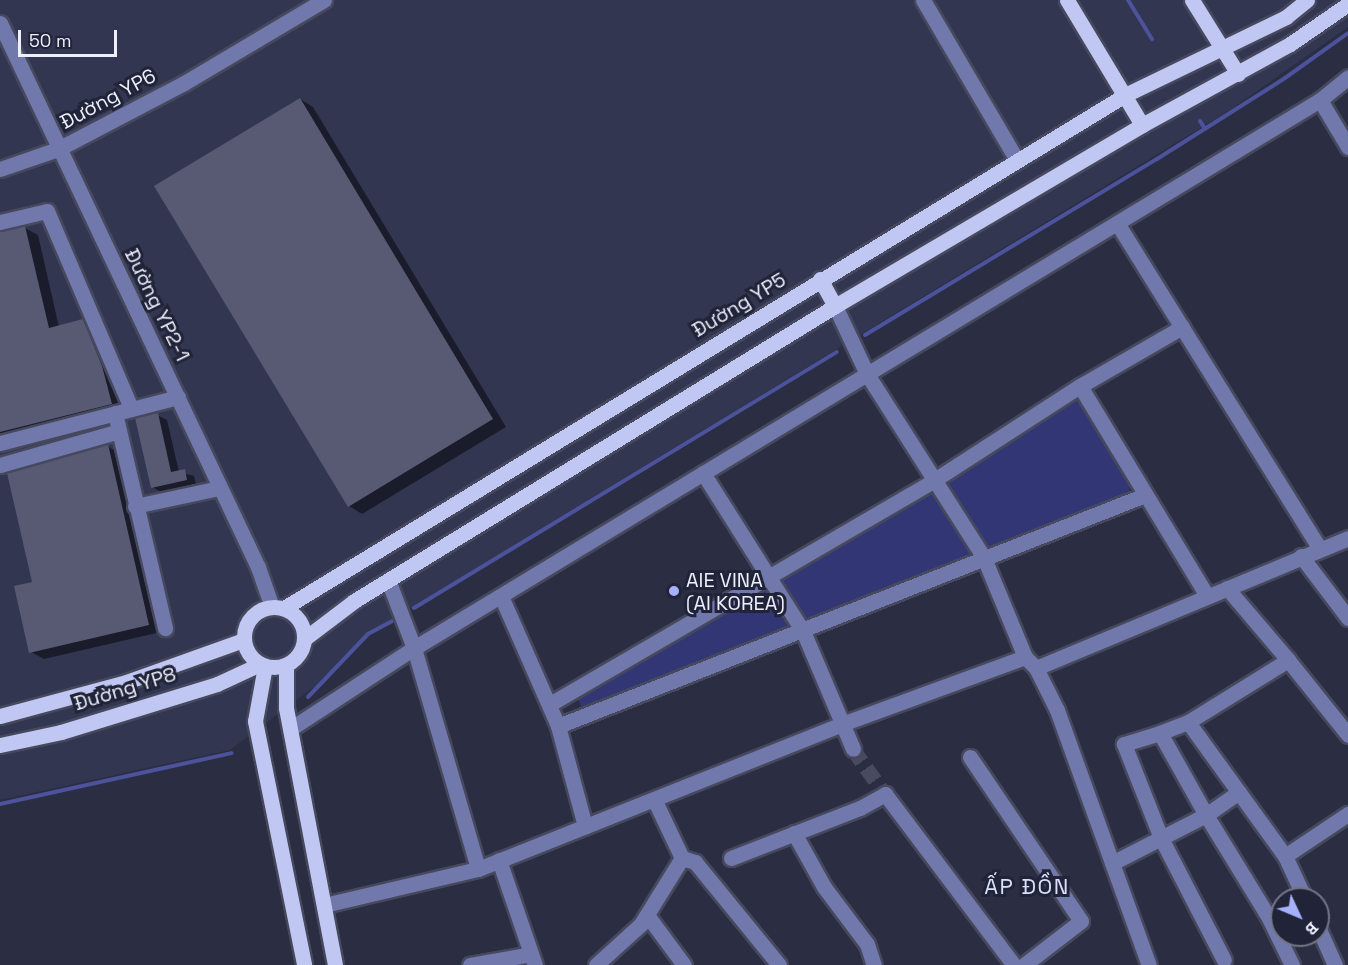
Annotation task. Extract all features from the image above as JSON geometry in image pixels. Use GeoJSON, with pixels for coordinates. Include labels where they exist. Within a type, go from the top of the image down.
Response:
{"type":"FeatureCollection","features":[{"type":"Feature","properties":{"kind":"main road"},"geometry":{"type":"LineString","coordinates":[[1067,0],[1142,125]]}},
{"type":"Feature","properties":{"kind":"main road"},"geometry":{"type":"LineString","coordinates":[[1192,0],[1238,74]]}},
{"type":"Feature","properties":{"kind":"main road","name":"Đường YP5"},"geometry":{"type":"LineString","coordinates":[[278,608],[1125,94],[1286,17],[1307,0]]}},
{"type":"Feature","properties":{"kind":"main road"},"geometry":{"type":"LineString","coordinates":[[304,639],[335,614],[388,580],[835,306],[1142,125],[1238,74],[1310,32],[1348,4]]}},
{"type":"Feature","properties":{"kind":"main road"},"geometry":{"type":"LineString","coordinates":[[820,279],[835,306]]}},
{"type":"Feature","properties":{"kind":"main road"},"geometry":{"type":"LineString","coordinates":[[278,608],[301,623],[304,639],[298,656],[286,665],[263,665],[248,653],[243,640],[250,618],[278,608]]}},
{"type":"Feature","properties":{"kind":"main road","name":"Đường YP8"},"geometry":{"type":"LineString","coordinates":[[0,716],[126,682],[243,640]]}},
{"type":"Feature","properties":{"kind":"main road"},"geometry":{"type":"LineString","coordinates":[[263,665],[255,721],[304,965]]}},
{"type":"Feature","properties":{"kind":"main road","name":"Đường YP8"},"geometry":{"type":"LineString","coordinates":[[0,745],[82,726],[217,684],[263,665]]}},
{"type":"Feature","properties":{"kind":"main road"},"geometry":{"type":"LineString","coordinates":[[286,665],[290,729],[335,965]]}},
{"type":"Feature","properties":{"kind":"street","name":"Đường YP6"},"geometry":{"type":"LineString","coordinates":[[0,169],[58,149],[184,83],[324,0]]}},
{"type":"Feature","properties":{"kind":"street"},"geometry":{"type":"LineString","coordinates":[[923,0],[1017,160]]}},
{"type":"Feature","properties":{"kind":"street","name":"Đường YP2-1"},"geometry":{"type":"LineString","coordinates":[[0,23],[278,608]]}},
{"type":"Feature","properties":{"kind":"street"},"geometry":{"type":"LineString","coordinates":[[290,729],[414,648],[1320,100],[1348,78]]}},
{"type":"Feature","properties":{"kind":"street"},"geometry":{"type":"LineString","coordinates":[[1320,100],[1348,147]]}},
{"type":"Feature","properties":{"kind":"street"},"geometry":{"type":"LineString","coordinates":[[0,222],[47,211],[131,408]]}},
{"type":"Feature","properties":{"kind":"street"},"geometry":{"type":"LineString","coordinates":[[1117,223],[1319,549]]}},
{"type":"Feature","properties":{"kind":"street"},"geometry":{"type":"LineString","coordinates":[[835,306],[867,374],[936,479],[984,558],[1030,663],[1057,711],[1149,965]]}},
{"type":"Feature","properties":{"kind":"street"},"geometry":{"type":"LineString","coordinates":[[550,704],[769,573],[936,479],[1080,386],[1182,327]]}},
{"type":"Feature","properties":{"kind":"street"},"geometry":{"type":"LineString","coordinates":[[1080,386],[1207,596]]}},
{"type":"Feature","properties":{"kind":"street"},"geometry":{"type":"LineString","coordinates":[[0,443],[178,397]]}},
{"type":"Feature","properties":{"kind":"street"},"geometry":{"type":"LineString","coordinates":[[115,413],[165,628]]}},
{"type":"Feature","properties":{"kind":"street"},"geometry":{"type":"LineString","coordinates":[[0,465],[119,431]]}},
{"type":"Feature","properties":{"kind":"street"},"geometry":{"type":"LineString","coordinates":[[703,473],[769,573],[803,631],[853,749]]}},
{"type":"Feature","properties":{"kind":"street"},"geometry":{"type":"LineString","coordinates":[[135,506],[219,488]]}},
{"type":"Feature","properties":{"kind":"street"},"geometry":{"type":"LineString","coordinates":[[558,726],[1145,495]]}},
{"type":"Feature","properties":{"kind":"street"},"geometry":{"type":"LineString","coordinates":[[324,905],[478,869],[842,724],[1030,663],[1207,596],[1348,538]]}},
{"type":"Feature","properties":{"kind":"street"},"geometry":{"type":"LineString","coordinates":[[1301,556],[1348,618]]}},
{"type":"Feature","properties":{"kind":"street"},"geometry":{"type":"LineString","coordinates":[[388,580],[414,648],[478,869]]}},
{"type":"Feature","properties":{"kind":"street"},"geometry":{"type":"LineString","coordinates":[[1227,588],[1348,735]]}},
{"type":"Feature","properties":{"kind":"street"},"geometry":{"type":"LineString","coordinates":[[501,596],[550,704],[585,826]]}},
{"type":"Feature","properties":{"kind":"street"},"geometry":{"type":"LineString","coordinates":[[1224,960],[1161,838],[1124,744],[1188,722],[1288,660]]}},
{"type":"Feature","properties":{"kind":"street"},"geometry":{"type":"LineString","coordinates":[[1188,722],[1285,856],[1299,887]]}},
{"type":"Feature","properties":{"kind":"street"},"geometry":{"type":"LineString","coordinates":[[1160,733],[1206,815],[1268,916],[1292,965]]}},
{"type":"Feature","properties":{"kind":"street"},"geometry":{"type":"LineString","coordinates":[[970,757],[1081,921],[1024,965]]}},
{"type":"Feature","properties":{"kind":"street"},"geometry":{"type":"LineString","coordinates":[[1112,863],[1206,815],[1239,792]]}},
{"type":"Feature","properties":{"kind":"street"},"geometry":{"type":"LineString","coordinates":[[731,858],[885,794],[1014,965]]}},
{"type":"Feature","properties":{"kind":"street"},"geometry":{"type":"LineString","coordinates":[[654,799],[682,858],[694,862],[778,965]]}},
{"type":"Feature","properties":{"kind":"street"},"geometry":{"type":"LineString","coordinates":[[1285,856],[1348,814]]}},
{"type":"Feature","properties":{"kind":"street"},"geometry":{"type":"LineString","coordinates":[[794,833],[824,887],[867,944],[874,965]]}},
{"type":"Feature","properties":{"kind":"street"},"geometry":{"type":"LineString","coordinates":[[596,965],[646,915],[682,858]]}},
{"type":"Feature","properties":{"kind":"street"},"geometry":{"type":"LineString","coordinates":[[470,965],[533,960],[499,860]]}},
{"type":"Feature","properties":{"kind":"street"},"geometry":{"type":"LineString","coordinates":[[646,915],[684,965]]}},
{"type":"Feature","properties":{"kind":"street"},"geometry":{"type":"LineString","coordinates":[[1327,947],[1335,965]]}},
{"type":"Feature","properties":{"kind":"shaded area"},"geometry":{"type":"Polygon","coordinates":[[[0,0],[1348,0],[1348,27],[1230,110],[427,598],[370,635],[318,684],[230,750],[0,800],[0,0]]]}},
{"type":"Feature","properties":{"kind":"shaded area"},"geometry":{"type":"Polygon","coordinates":[[[1069,400],[1081,400],[1131,480],[1129,492],[582,708],[577,697],[598,682],[1069,400]]]}},
{"type":"Feature","properties":{"kind":"building"},"geometry":{"type":"Polygon","coordinates":[[[300,98],[493,419],[348,507],[154,186],[300,98]]]}},
{"type":"Feature","properties":{"kind":"building"},"geometry":{"type":"Polygon","coordinates":[[[25,226],[49,328],[83,319],[102,366],[112,404],[0,432],[0,231],[25,226]]]}},
{"type":"Feature","properties":{"kind":"building"},"geometry":{"type":"Polygon","coordinates":[[[158,413],[171,472],[185,469],[187,480],[151,488],[135,418],[158,413]]]}},
{"type":"Feature","properties":{"kind":"building"},"geometry":{"type":"Polygon","coordinates":[[[108,444],[149,625],[29,653],[14,586],[32,582],[7,473],[108,444]]]}},
{"type":"Feature","properties":{"kind":"waterway"},"geometry":{"type":"LineString","coordinates":[[1128,0],[1152,39]]}},
{"type":"Feature","properties":{"kind":"waterway"},"geometry":{"type":"LineString","coordinates":[[865,335],[1157,159],[1285,78],[1348,33]]}},
{"type":"Feature","properties":{"kind":"waterway"},"geometry":{"type":"LineString","coordinates":[[1200,121],[1205,129]]}},
{"type":"Feature","properties":{"kind":"waterway"},"geometry":{"type":"LineString","coordinates":[[414,608],[837,352]]}},
{"type":"Feature","properties":{"kind":"waterway"},"geometry":{"type":"LineString","coordinates":[[308,697],[368,634],[392,621]]}},
{"type":"Feature","properties":{"kind":"waterway"},"geometry":{"type":"LineString","coordinates":[[0,804],[231,753]]}},
{"type":"Feature","properties":{"kind":"tunnel"},"geometry":{"type":"LineString","coordinates":[[853,749],[885,794]]}},
{"type":"Feature","properties":{"kind":"place","name":"AIE VINA (AI KOREA)"},"geometry":{"type":"Point","coordinates":[674,591]}},
{"type":"Feature","properties":{"kind":"district","name":"ẤP ĐỒN"},"geometry":{"type":"Point","coordinates":[1027,887]}}]}
